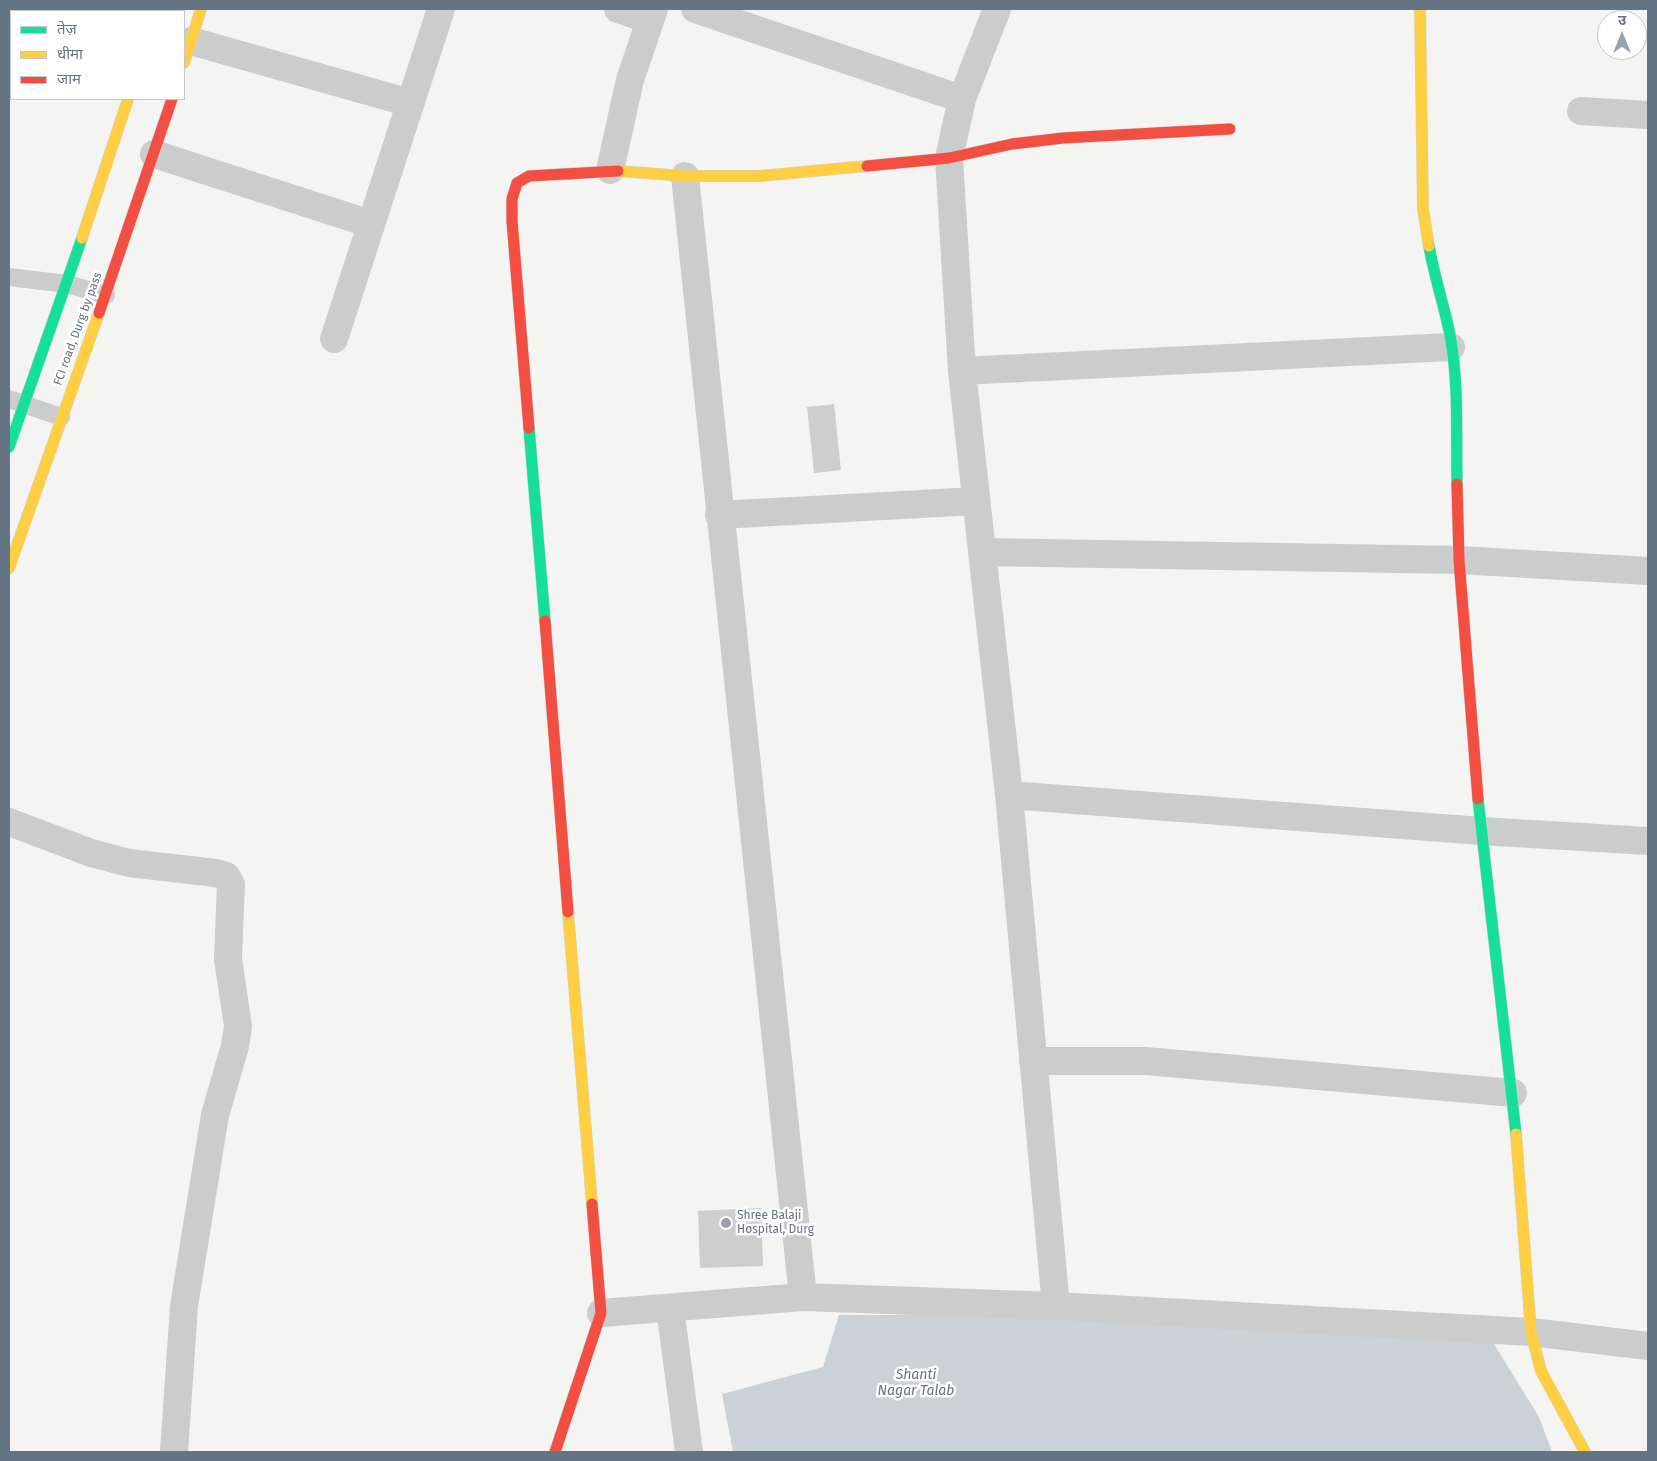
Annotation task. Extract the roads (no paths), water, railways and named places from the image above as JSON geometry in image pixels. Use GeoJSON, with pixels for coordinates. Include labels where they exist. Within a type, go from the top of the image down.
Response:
{"type":"FeatureCollection","features":[{"type":"Feature","properties":{"kind":"street"},"geometry":{"type":"LineString","coordinates":[[201,9],[187,52],[410,103]]}},
{"type":"Feature","properties":{"kind":"street"},"geometry":{"type":"LineString","coordinates":[[334,340],[441,9]]}},
{"type":"Feature","properties":{"kind":"street"},"geometry":{"type":"LineString","coordinates":[[610,170],[630,80],[652,15],[618,9]]}},
{"type":"Feature","properties":{"kind":"street"},"geometry":{"type":"LineString","coordinates":[[695,9],[962,99]]}},
{"type":"Feature","properties":{"kind":"street"},"geometry":{"type":"LineString","coordinates":[[997,9],[962,99],[950,158],[962,371],[1009,795],[1056,1306]]}},
{"type":"Feature","properties":{"kind":"street"},"geometry":{"type":"LineString","coordinates":[[1420,9],[1423,209],[1430,258],[1451,348],[1459,560],[1481,831],[1513,1093],[1531,1332],[1541,1371],[1585,1452]]}},
{"type":"Feature","properties":{"kind":"street","name":"FCI road, Durg by pass"},"geometry":{"type":"LineString","coordinates":[[9,447],[16,401],[67,284],[128,100]]}},
{"type":"Feature","properties":{"kind":"street","name":"FCI road, Durg by pass"},"geometry":{"type":"LineString","coordinates":[[9,568],[106,294],[172,100]]}},
{"type":"Feature","properties":{"kind":"street"},"geometry":{"type":"LineString","coordinates":[[1581,111],[1648,115]]}},
{"type":"Feature","properties":{"kind":"street"},"geometry":{"type":"LineString","coordinates":[[555,1452],[601,1313],[512,221],[512,199],[517,183],[529,176],[610,170],[684,176],[760,176],[950,158],[1012,144],[1063,138],[1230,129]]}},
{"type":"Feature","properties":{"kind":"street"},"geometry":{"type":"LineString","coordinates":[[154,154],[371,224]]}},
{"type":"Feature","properties":{"kind":"street"},"geometry":{"type":"LineString","coordinates":[[684,176],[803,1297]]}},
{"type":"Feature","properties":{"kind":"street"},"geometry":{"type":"LineString","coordinates":[[962,371],[1451,348]]}},
{"type":"Feature","properties":{"kind":"street"},"geometry":{"type":"LineString","coordinates":[[719,515],[976,501]]}},
{"type":"Feature","properties":{"kind":"street"},"geometry":{"type":"LineString","coordinates":[[982,552],[1459,560],[1648,571]]}},
{"type":"Feature","properties":{"kind":"street"},"geometry":{"type":"LineString","coordinates":[[1009,795],[1481,831],[1648,841]]}},
{"type":"Feature","properties":{"kind":"street"},"geometry":{"type":"LineString","coordinates":[[9,822],[91,853],[129,863],[216,873],[226,876],[231,884],[228,959],[238,1026],[235,1046],[215,1115],[184,1306],[174,1452]]}},
{"type":"Feature","properties":{"kind":"street"},"geometry":{"type":"LineString","coordinates":[[1033,1061],[1145,1061],[1513,1093]]}},
{"type":"Feature","properties":{"kind":"street"},"geometry":{"type":"LineString","coordinates":[[601,1313],[803,1297],[1056,1306],[1531,1332],[1648,1346]]}},
{"type":"Feature","properties":{"kind":"street"},"geometry":{"type":"LineString","coordinates":[[670,1308],[689,1452]]}},
{"type":"Feature","properties":{"kind":"lane"},"geometry":{"type":"LineString","coordinates":[[9,277],[67,284],[106,294]]}},
{"type":"Feature","properties":{"kind":"lane"},"geometry":{"type":"LineString","coordinates":[[16,401],[61,417]]}},
{"type":"Feature","properties":{"kind":"water","name":"Shanti Nagar Talab"},"geometry":{"type":"Polygon","coordinates":[[[839,1315],[985,1315],[1118,1321],[1169,1326],[1391,1333],[1494,1344],[1539,1417],[1552,1452],[733,1452],[722,1394],[823,1367],[839,1315]]]}},
{"type":"Feature","properties":{"kind":"place","name":"Shree Balaji Hospital, Durg"},"geometry":{"type":"Point","coordinates":[726,1223]}}]}
